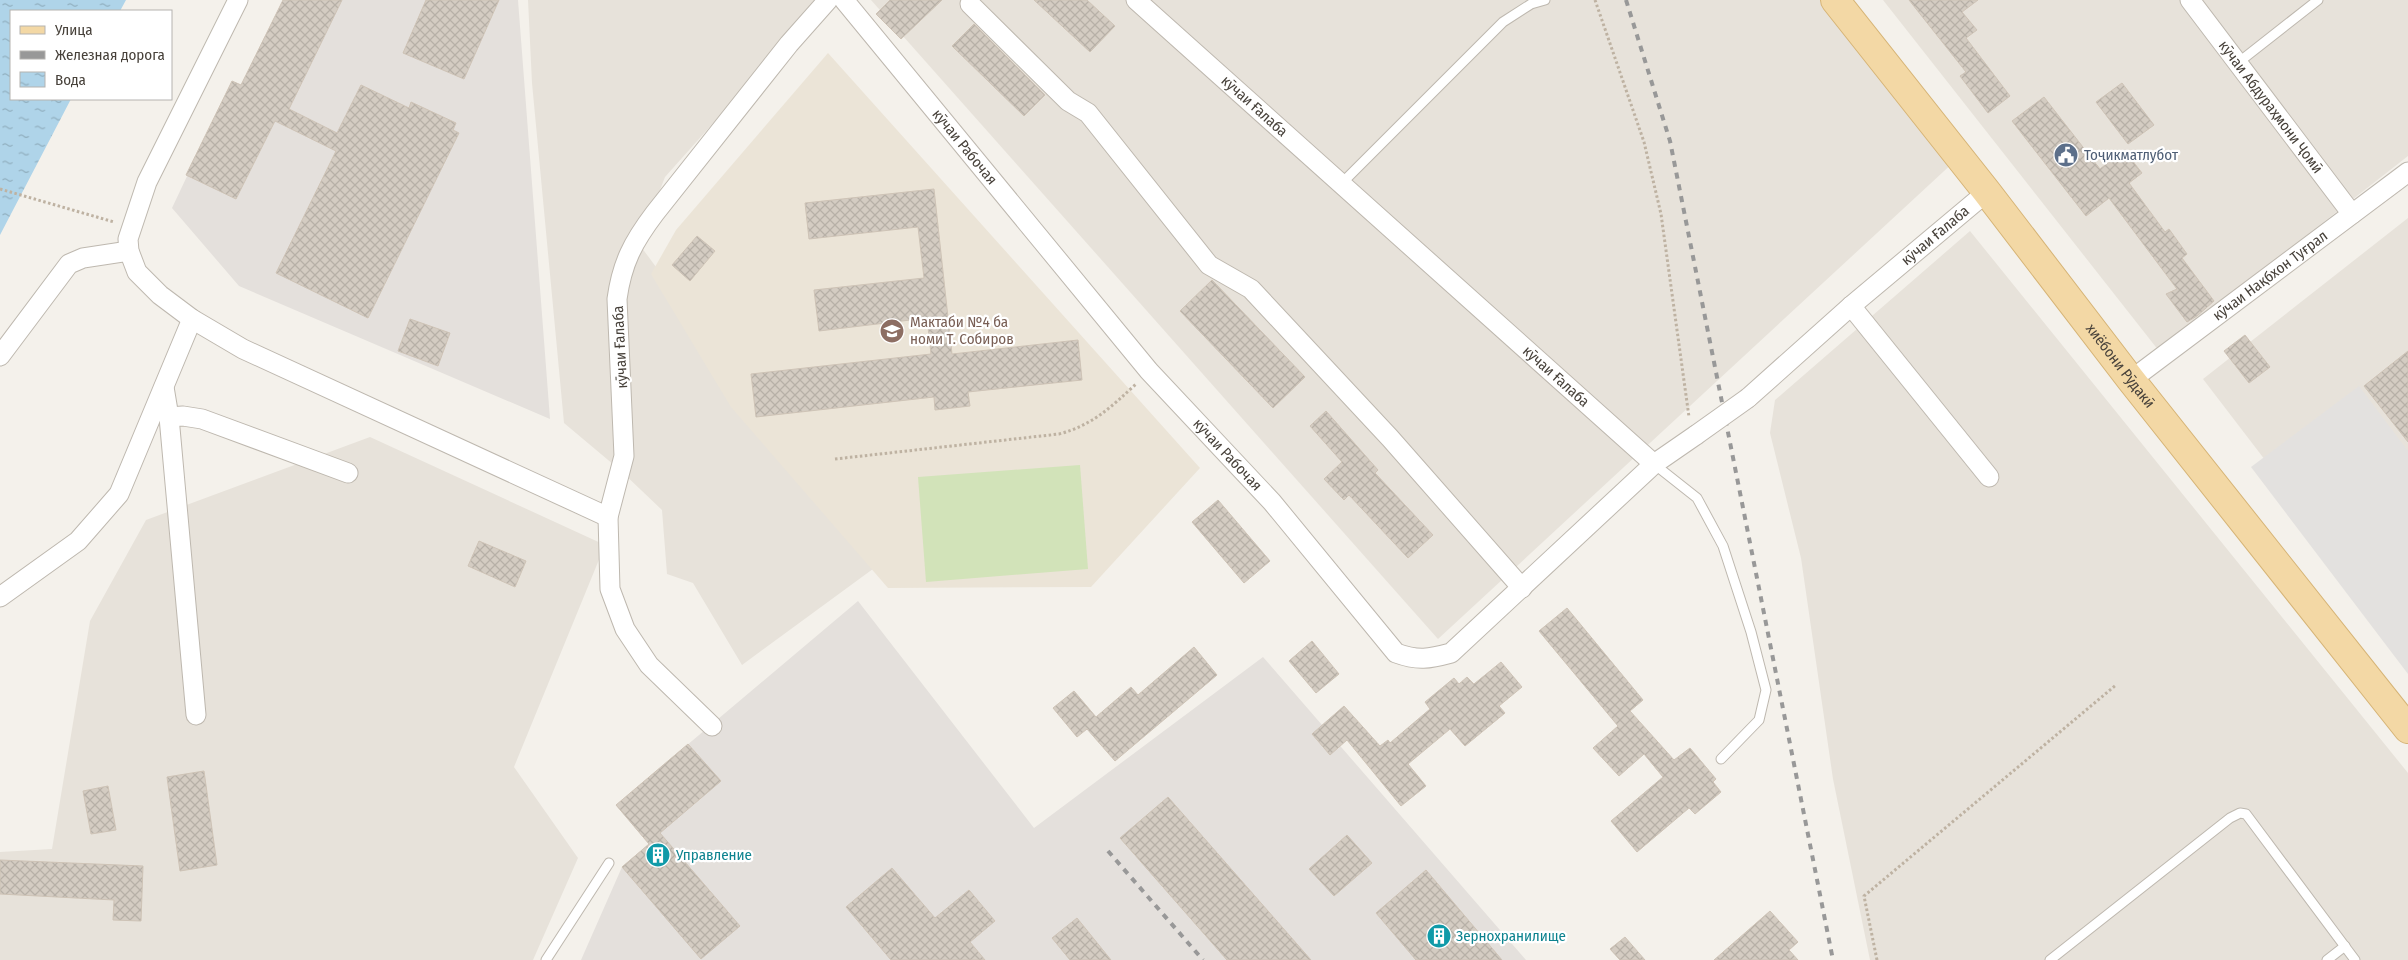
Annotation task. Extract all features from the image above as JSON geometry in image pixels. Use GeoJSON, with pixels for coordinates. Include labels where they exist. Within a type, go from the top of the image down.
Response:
{"type":"FeatureCollection","features":[{"type":"Feature","properties":{"kind":"main road","name":"хиёбони Рӯдакӣ"},"geometry":{"type":"LineString","coordinates":[[1835,0],[1987,192],[2131,380],[2408,729]]}},
{"type":"Feature","properties":{"kind":"street"},"geometry":{"type":"LineString","coordinates":[[238,0],[147,182],[130,227],[129,251],[137,272],[160,295],[192,319],[243,350],[608,518]]}},
{"type":"Feature","properties":{"kind":"street","name":"кӯчаи Ғалаба"},"geometry":{"type":"LineString","coordinates":[[712,726],[649,665],[625,629],[610,589],[608,518],[624,456],[617,299],[620,274],[634,241],[789,44],[828,0]]}},
{"type":"Feature","properties":{"kind":"street","name":"кӯчаи Рабочая"},"geometry":{"type":"LineString","coordinates":[[844,0],[1149,371],[1272,502],[1396,652],[1412,659],[1432,658],[1451,653],[1654,464]]}},
{"type":"Feature","properties":{"kind":"street","name":"кӯчаи Абдураҳмони Ҷомӣ"},"geometry":{"type":"LineString","coordinates":[[2190,0],[2239,62],[2352,214]]}},
{"type":"Feature","properties":{"kind":"street"},"geometry":{"type":"LineString","coordinates":[[970,4],[1068,101],[1088,113],[1209,265],[1251,289],[1390,438],[1522,588]]}},
{"type":"Feature","properties":{"kind":"street","name":"кӯчаи Ғалаба"},"geometry":{"type":"LineString","coordinates":[[1145,5],[1654,464],[1748,398],[1851,306],[1987,192]]}},
{"type":"Feature","properties":{"kind":"street","name":"кӯчаи Нақбхон Туғрал"},"geometry":{"type":"LineString","coordinates":[[2131,380],[2408,172]]}},
{"type":"Feature","properties":{"kind":"street"},"geometry":{"type":"LineString","coordinates":[[0,356],[70,264],[83,258],[129,251]]}},
{"type":"Feature","properties":{"kind":"street"},"geometry":{"type":"LineString","coordinates":[[1851,306],[1989,477]]}},
{"type":"Feature","properties":{"kind":"street"},"geometry":{"type":"LineString","coordinates":[[0,597],[78,541],[119,494],[192,319]]}},
{"type":"Feature","properties":{"kind":"street"},"geometry":{"type":"LineString","coordinates":[[164,385],[169,417],[196,715]]}},
{"type":"Feature","properties":{"kind":"street"},"geometry":{"type":"LineString","coordinates":[[169,417],[184,416],[202,419],[348,473]]}},
{"type":"Feature","properties":{"kind":"lane"},"geometry":{"type":"LineString","coordinates":[[1342,183],[1503,22],[1531,4],[1545,0]]}},
{"type":"Feature","properties":{"kind":"lane"},"geometry":{"type":"LineString","coordinates":[[2239,62],[2318,0]]}},
{"type":"Feature","properties":{"kind":"lane"},"geometry":{"type":"LineString","coordinates":[[1654,464],[1697,498],[1723,546],[1751,632],[1766,690],[1760,720],[1721,759]]}},
{"type":"Feature","properties":{"kind":"lane"},"geometry":{"type":"LineString","coordinates":[[2050,960],[2230,818],[2240,813],[2246,814],[2355,960]]}},
{"type":"Feature","properties":{"kind":"lane"},"geometry":{"type":"LineString","coordinates":[[546,960],[609,863]]}},
{"type":"Feature","properties":{"kind":"lane"},"geometry":{"type":"LineString","coordinates":[[2326,960],[2344,946]]}},
{"type":"Feature","properties":{"kind":"path"},"geometry":{"type":"LineString","coordinates":[[1595,0],[1644,142],[1661,214],[1694,437]]}},
{"type":"Feature","properties":{"kind":"path"},"geometry":{"type":"LineString","coordinates":[[0,189],[110,221]]}},
{"type":"Feature","properties":{"kind":"path"},"geometry":{"type":"LineString","coordinates":[[835,459],[1059,434],[1079,429],[1096,419],[1130,389]]}},
{"type":"Feature","properties":{"kind":"path"},"geometry":{"type":"LineString","coordinates":[[1877,960],[1864,896],[2116,685]]}},
{"type":"Feature","properties":{"kind":"shaded area"},"geometry":{"type":"Polygon","coordinates":[[[283,0],[518,0],[550,419],[239,286],[172,208],[232,81],[241,85],[283,0]]]}},
{"type":"Feature","properties":{"kind":"shaded area"},"geometry":{"type":"Polygon","coordinates":[[[528,0],[823,0],[665,177],[639,244],[877,566],[742,665],[693,583],[667,574],[662,510],[620,470],[564,423],[532,83],[528,0]]]}},
{"type":"Feature","properties":{"kind":"shaded area"},"geometry":{"type":"Polygon","coordinates":[[[871,0],[1824,0],[1956,160],[1438,639],[871,0]]]}},
{"type":"Feature","properties":{"kind":"shaded area"},"geometry":{"type":"Polygon","coordinates":[[[1883,0],[2408,0],[2408,156],[2159,351],[1883,0]]]}},
{"type":"Feature","properties":{"kind":"shaded area"},"geometry":{"type":"Polygon","coordinates":[[[828,53],[1200,468],[1091,587],[888,588],[731,407],[651,274],[676,230],[828,53]]]}},
{"type":"Feature","properties":{"kind":"shaded area"},"geometry":{"type":"Polygon","coordinates":[[[2408,218],[2408,647],[2203,379],[2408,218]]]}},
{"type":"Feature","properties":{"kind":"shaded area"},"geometry":{"type":"Polygon","coordinates":[[[1970,231],[2408,773],[2408,960],[1870,960],[1833,779],[1801,558],[1770,433],[1775,400],[1970,231]]]}},
{"type":"Feature","properties":{"kind":"shaded area"},"geometry":{"type":"Polygon","coordinates":[[[2359,386],[2408,451],[2408,674],[2251,467],[2359,386]]]}},
{"type":"Feature","properties":{"kind":"shaded area"},"geometry":{"type":"Polygon","coordinates":[[[370,437],[605,545],[514,767],[578,858],[533,960],[0,960],[0,852],[52,849],[90,621],[146,520],[370,437]]]}},
{"type":"Feature","properties":{"kind":"shaded area"},"geometry":{"type":"Polygon","coordinates":[[[858,601],[1034,828],[1263,657],[1526,960],[581,960],[622,867],[649,844],[616,805],[858,601]]]}},
{"type":"Feature","properties":{"kind":"green space"},"geometry":{"type":"Polygon","coordinates":[[[1080,465],[1088,569],[926,582],[918,477],[1080,465]]]}},
{"type":"Feature","properties":{"kind":"water"},"geometry":{"type":"Polygon","coordinates":[[[0,0],[126,0],[121,10],[10,10],[10,100],[70,100],[0,235],[0,0]]]}},
{"type":"Feature","properties":{"kind":"building"},"geometry":{"type":"Polygon","coordinates":[[[283,0],[342,0],[289,109],[337,133],[361,85],[409,108],[411,102],[456,123],[453,130],[459,133],[368,318],[276,273],[336,151],[275,121],[236,199],[186,175],[232,81],[241,85],[283,0]]]}},
{"type":"Feature","properties":{"kind":"building"},"geometry":{"type":"Polygon","coordinates":[[[426,0],[499,0],[464,79],[403,53],[426,0]]]}},
{"type":"Feature","properties":{"kind":"building"},"geometry":{"type":"Polygon","coordinates":[[[890,0],[942,0],[901,39],[876,14],[890,0]]]}},
{"type":"Feature","properties":{"kind":"building"},"geometry":{"type":"Polygon","coordinates":[[[1034,0],[1087,0],[1115,26],[1090,52],[1034,0]]]}},
{"type":"Feature","properties":{"kind":"building"},"geometry":{"type":"Polygon","coordinates":[[[1909,0],[1978,0],[1962,12],[1977,30],[1966,38],[2010,96],[1988,113],[1960,76],[1966,72],[1909,0]]]}},
{"type":"Feature","properties":{"kind":"building"},"geometry":{"type":"Polygon","coordinates":[[[974,24],[1045,95],[1024,116],[952,46],[974,24]]]}},
{"type":"Feature","properties":{"kind":"building"},"geometry":{"type":"Polygon","coordinates":[[[2122,83],[2154,125],[2128,144],[2096,102],[2122,83]]]}},
{"type":"Feature","properties":{"kind":"building"},"geometry":{"type":"Polygon","coordinates":[[[2044,97],[2100,169],[2124,150],[2142,173],[2129,183],[2165,232],[2169,229],[2187,254],[2182,258],[2214,301],[2197,316],[2187,322],[2166,294],[2177,289],[2109,198],[2086,216],[2012,121],[2044,97]]]}},
{"type":"Feature","properties":{"kind":"building"},"geometry":{"type":"Polygon","coordinates":[[[934,189],[952,354],[1078,340],[1082,380],[968,392],[970,406],[935,410],[934,397],[756,417],[751,374],[931,354],[927,318],[819,331],[814,290],[924,278],[918,227],[809,239],[805,203],[934,189]]]}},
{"type":"Feature","properties":{"kind":"building"},"geometry":{"type":"Polygon","coordinates":[[[697,236],[715,251],[690,281],[672,265],[697,236]]]}},
{"type":"Feature","properties":{"kind":"building"},"geometry":{"type":"Polygon","coordinates":[[[1212,280],[1305,377],[1273,408],[1180,311],[1212,280]]]}},
{"type":"Feature","properties":{"kind":"building"},"geometry":{"type":"Polygon","coordinates":[[[410,319],[450,333],[438,366],[398,351],[410,319]]]}},
{"type":"Feature","properties":{"kind":"building"},"geometry":{"type":"Polygon","coordinates":[[[2245,335],[2270,367],[2249,383],[2224,351],[2245,335]]]}},
{"type":"Feature","properties":{"kind":"building"},"geometry":{"type":"Polygon","coordinates":[[[2408,351],[2408,442],[2364,386],[2408,351]]]}},
{"type":"Feature","properties":{"kind":"building"},"geometry":{"type":"Polygon","coordinates":[[[1326,411],[1378,470],[1375,473],[1433,535],[1408,558],[1349,495],[1344,500],[1324,479],[1342,462],[1310,426],[1326,411]]]}},
{"type":"Feature","properties":{"kind":"building"},"geometry":{"type":"Polygon","coordinates":[[[1218,500],[1270,561],[1244,583],[1192,522],[1218,500]]]}},
{"type":"Feature","properties":{"kind":"building"},"geometry":{"type":"Polygon","coordinates":[[[479,541],[526,561],[515,587],[468,566],[479,541]]]}},
{"type":"Feature","properties":{"kind":"building"},"geometry":{"type":"Polygon","coordinates":[[[1567,608],[1643,700],[1630,711],[1674,760],[1690,748],[1716,779],[1713,782],[1721,792],[1695,814],[1689,808],[1637,852],[1611,821],[1663,777],[1644,754],[1619,776],[1593,748],[1618,726],[1539,631],[1567,608]]]}},
{"type":"Feature","properties":{"kind":"building"},"geometry":{"type":"Polygon","coordinates":[[[1312,641],[1339,674],[1316,693],[1289,661],[1312,641]]]}},
{"type":"Feature","properties":{"kind":"building"},"geometry":{"type":"Polygon","coordinates":[[[1194,647],[1217,675],[1115,761],[1087,729],[1077,737],[1053,708],[1074,691],[1096,717],[1131,687],[1138,695],[1194,647]]]}},
{"type":"Feature","properties":{"kind":"building"},"geometry":{"type":"Polygon","coordinates":[[[1501,662],[1522,687],[1499,706],[1505,713],[1465,746],[1450,729],[1408,764],[1426,786],[1401,806],[1347,740],[1330,755],[1312,734],[1344,706],[1380,746],[1388,740],[1390,743],[1430,709],[1425,702],[1454,678],[1459,684],[1467,677],[1474,684],[1501,662]]]}},
{"type":"Feature","properties":{"kind":"building","name":"Управление"},"geometry":{"type":"Polygon","coordinates":[[[688,744],[721,781],[660,833],[740,926],[701,959],[622,867],[649,844],[616,805],[688,744]]]}},
{"type":"Feature","properties":{"kind":"building"},"geometry":{"type":"Polygon","coordinates":[[[204,771],[217,865],[180,871],[167,777],[204,771]]]}},
{"type":"Feature","properties":{"kind":"building"},"geometry":{"type":"Polygon","coordinates":[[[108,786],[116,830],[91,834],[83,791],[108,786]]]}},
{"type":"Feature","properties":{"kind":"building"},"geometry":{"type":"Polygon","coordinates":[[[1168,797],[1311,960],[1227,960],[1120,838],[1168,797]]]}},
{"type":"Feature","properties":{"kind":"building"},"geometry":{"type":"Polygon","coordinates":[[[1347,835],[1372,863],[1334,896],[1309,869],[1347,835]]]}},
{"type":"Feature","properties":{"kind":"building"},"geometry":{"type":"Polygon","coordinates":[[[0,860],[143,866],[141,921],[113,920],[114,900],[0,894],[0,860]]]}},
{"type":"Feature","properties":{"kind":"building"},"geometry":{"type":"Polygon","coordinates":[[[892,868],[935,918],[969,890],[995,921],[970,942],[985,960],[891,960],[846,907],[892,868]]]}},
{"type":"Feature","properties":{"kind":"building","name":"Зернохранилище"},"geometry":{"type":"Polygon","coordinates":[[[1426,870],[1502,960],[1416,960],[1376,913],[1426,870]]]}},
{"type":"Feature","properties":{"kind":"building"},"geometry":{"type":"Polygon","coordinates":[[[1770,911],[1798,942],[1789,950],[1798,960],[1714,960],[1770,911]]]}},
{"type":"Feature","properties":{"kind":"building"},"geometry":{"type":"Polygon","coordinates":[[[1077,918],[1111,960],[1070,960],[1052,938],[1077,918]]]}},
{"type":"Feature","properties":{"kind":"building"},"geometry":{"type":"Polygon","coordinates":[[[1625,937],[1645,960],[1620,960],[1610,949],[1625,937]]]}},
{"type":"Feature","properties":{"kind":"railway"},"geometry":{"type":"LineString","coordinates":[[1626,0],[1670,141],[1833,960]]}},
{"type":"Feature","properties":{"kind":"railway"},"geometry":{"type":"LineString","coordinates":[[1108,851],[1203,960]]}},
{"type":"Feature","properties":{"kind":"place","name":"Тоҷикматлубот"},"geometry":{"type":"Point","coordinates":[2066,155]}},
{"type":"Feature","properties":{"kind":"place","name":"Мактаби №4 ба номи Т. Собиров"},"geometry":{"type":"Point","coordinates":[892,331]}},
{"type":"Feature","properties":{"kind":"place","name":"Управление"},"geometry":{"type":"Point","coordinates":[658,855]}},
{"type":"Feature","properties":{"kind":"place","name":"Зернохранилище"},"geometry":{"type":"Point","coordinates":[1439,936]}}]}
